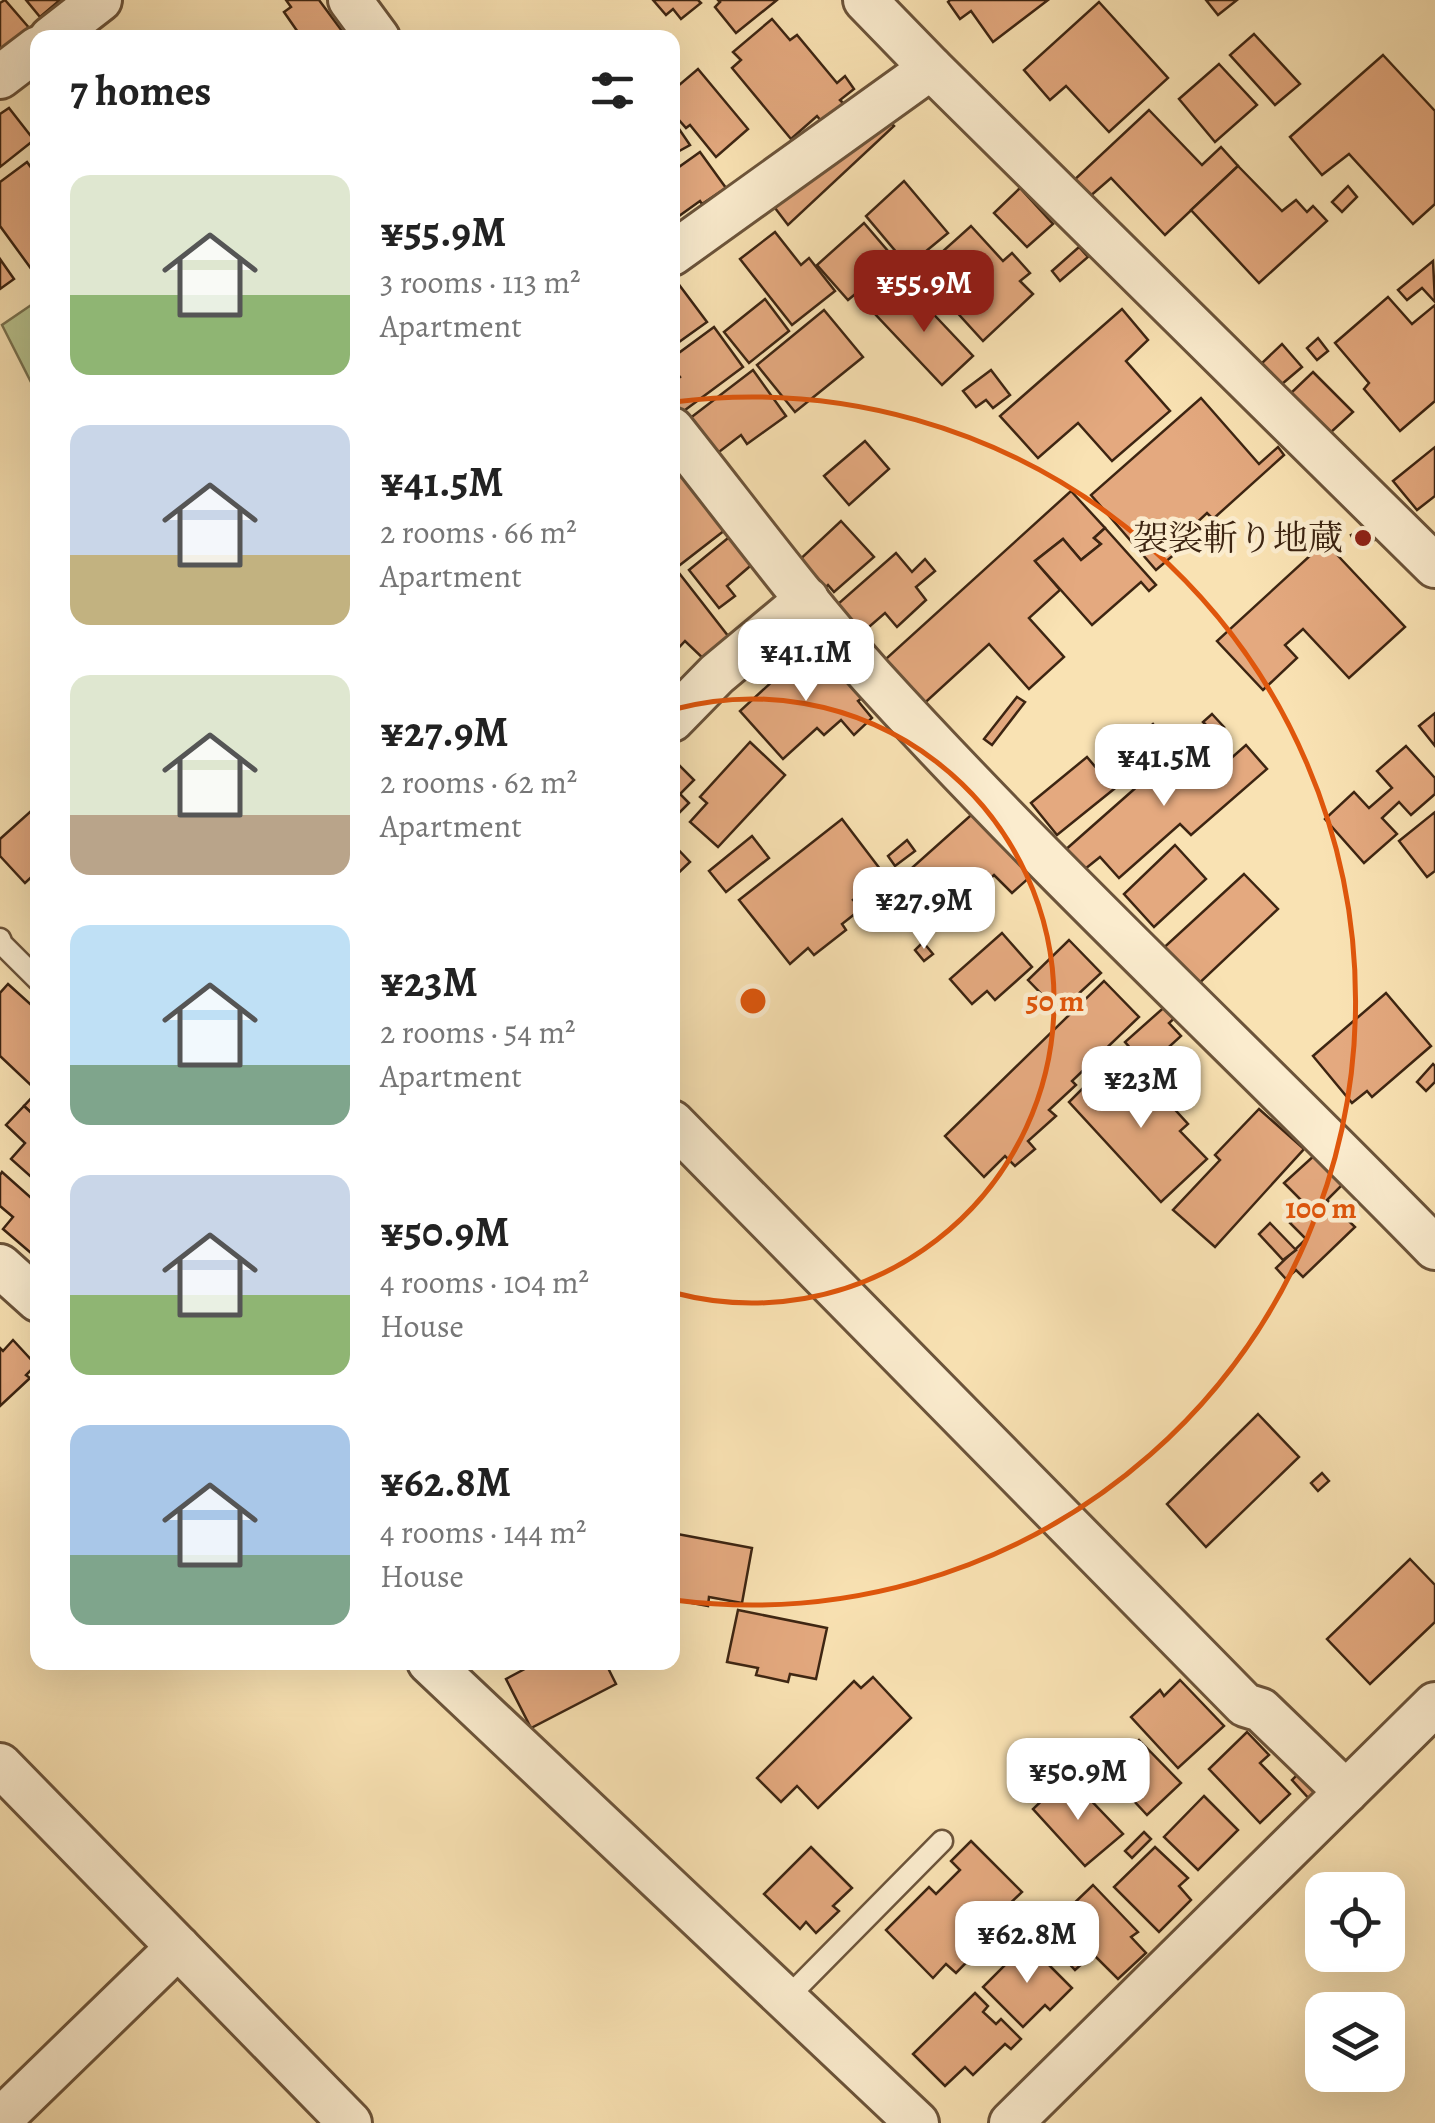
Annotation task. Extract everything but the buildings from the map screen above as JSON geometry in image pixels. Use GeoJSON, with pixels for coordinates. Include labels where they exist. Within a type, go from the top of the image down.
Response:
{"type":"FeatureCollection","features":[{"type":"Feature","properties":{"kind":"street"},"geometry":{"type":"LineString","coordinates":[[61,30],[100,0]]}},
{"type":"Feature","properties":{"kind":"street"},"geometry":{"type":"LineString","coordinates":[[350,0],[372,30]]}},
{"type":"Feature","properties":{"kind":"street"},"geometry":{"type":"LineString","coordinates":[[865,0],[1435,566]]}},
{"type":"Feature","properties":{"kind":"street"},"geometry":{"type":"LineString","coordinates":[[0,76],[30,54]]}},
{"type":"Feature","properties":{"kind":"street"},"geometry":{"type":"LineString","coordinates":[[680,248],[931,68]]}},
{"type":"Feature","properties":{"kind":"street"},"geometry":{"type":"LineString","coordinates":[[680,439],[870,675],[1166,982],[1435,1248]]}},
{"type":"Feature","properties":{"kind":"street"},"geometry":{"type":"LineString","coordinates":[[680,712],[718,674],[807,599]]}},
{"type":"Feature","properties":{"kind":"street"},"geometry":{"type":"LineString","coordinates":[[680,1130],[1246,1705],[1261,1710],[1346,1792]]}},
{"type":"Feature","properties":{"kind":"street"},"geometry":{"type":"LineString","coordinates":[[0,1266],[30,1293]]}},
{"type":"Feature","properties":{"kind":"street"},"geometry":{"type":"LineString","coordinates":[[437,1670],[918,2123]]}},
{"type":"Feature","properties":{"kind":"street"},"geometry":{"type":"LineString","coordinates":[[1012,2123],[1435,1704]]}},
{"type":"Feature","properties":{"kind":"street"},"geometry":{"type":"LineString","coordinates":[[0,1766],[350,2123]]}},
{"type":"Feature","properties":{"kind":"street"},"geometry":{"type":"LineString","coordinates":[[7,2114],[178,1947]]}},
{"type":"Feature","properties":{"kind":"lane"},"geometry":{"type":"LineString","coordinates":[[0,939],[30,972]]}},
{"type":"Feature","properties":{"kind":"lane"},"geometry":{"type":"LineString","coordinates":[[786,2000],[942,1842]]}},
{"type":"Feature","properties":{"kind":"green space"},"geometry":{"type":"Polygon","coordinates":[[[30,306],[30,380],[2,325],[30,306]]]}},
{"type":"Feature","properties":{"kind":"place","name":"袈裟斬り地蔵"},"geometry":{"type":"Point","coordinates":[1363,538]}}]}
